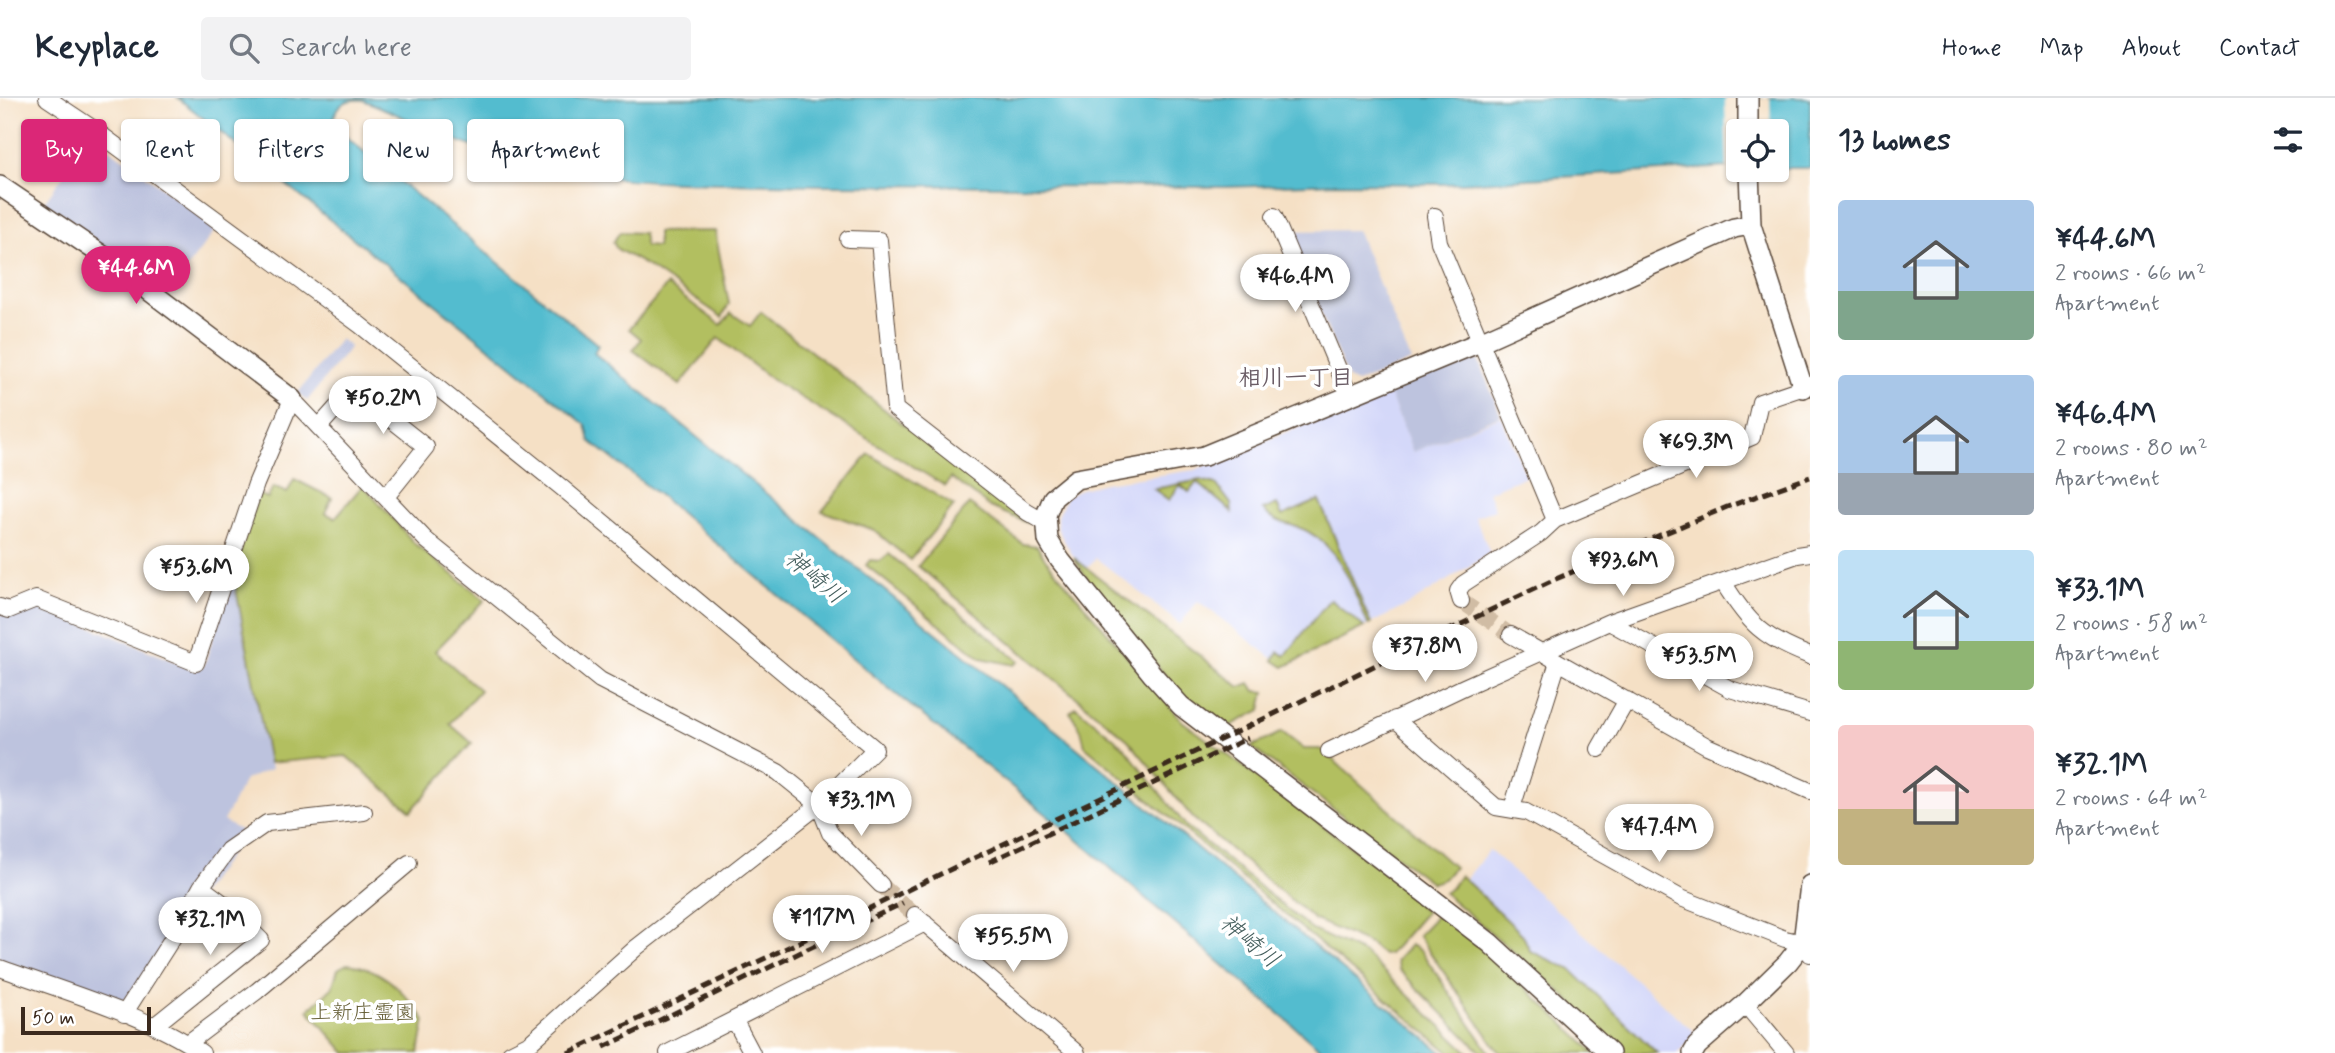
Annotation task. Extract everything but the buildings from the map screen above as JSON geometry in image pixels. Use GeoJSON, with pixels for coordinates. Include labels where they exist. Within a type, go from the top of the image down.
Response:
{"type":"FeatureCollection","features":[{"type":"Feature","properties":{"kind":"street"},"geometry":{"type":"LineString","coordinates":[[47,98],[92,128],[360,325],[561,487],[874,748],[819,805],[636,947],[530,1043],[510,1053]]}},
{"type":"Feature","properties":{"kind":"street"},"geometry":{"type":"LineString","coordinates":[[1748,98],[1748,119]]}},
{"type":"Feature","properties":{"kind":"street"},"geometry":{"type":"LineString","coordinates":[[1461,601],[1458,591],[1463,584],[1541,533],[1555,520],[1752,437],[1760,402],[1808,392],[1751,225],[1749,182]]}},
{"type":"Feature","properties":{"kind":"street"},"geometry":{"type":"LineString","coordinates":[[0,186],[102,255],[292,399],[426,540],[600,680],[778,772],[819,805],[830,833],[881,885]]}},
{"type":"Feature","properties":{"kind":"street"},"geometry":{"type":"LineString","coordinates":[[1274,216],[1350,397]]}},
{"type":"Feature","properties":{"kind":"street"},"geometry":{"type":"LineString","coordinates":[[1435,216],[1439,242],[1555,520]]}},
{"type":"Feature","properties":{"kind":"street"},"geometry":{"type":"LineString","coordinates":[[1610,1053],[1490,943],[1181,706],[1060,560],[1048,540],[1046,523],[1053,498],[1076,479],[1204,456],[1480,342],[1734,228],[1751,225]]}},
{"type":"Feature","properties":{"kind":"street"},"geometry":{"type":"LineString","coordinates":[[848,239],[879,240],[895,409],[1046,523]]}},
{"type":"Feature","properties":{"kind":"street"},"geometry":{"type":"LineString","coordinates":[[319,427],[353,388],[426,447],[386,497]]}},
{"type":"Feature","properties":{"kind":"street"},"geometry":{"type":"LineString","coordinates":[[0,607],[9,610],[36,599],[196,663],[256,484],[292,399]]}},
{"type":"Feature","properties":{"kind":"street"},"geometry":{"type":"LineString","coordinates":[[1329,751],[1609,622],[1797,555],[1810,553]]}},
{"type":"Feature","properties":{"kind":"street"},"geometry":{"type":"LineString","coordinates":[[1723,582],[1741,612],[1759,630],[1780,645],[1810,656]]}},
{"type":"Feature","properties":{"kind":"street"},"geometry":{"type":"LineString","coordinates":[[1609,622],[1730,689],[1810,713]]}},
{"type":"Feature","properties":{"kind":"street"},"geometry":{"type":"LineString","coordinates":[[1511,635],[1707,746],[1810,790]]}},
{"type":"Feature","properties":{"kind":"street"},"geometry":{"type":"LineString","coordinates":[[1512,808],[1558,662]]}},
{"type":"Feature","properties":{"kind":"street"},"geometry":{"type":"LineString","coordinates":[[1599,749],[1627,701]]}},
{"type":"Feature","properties":{"kind":"street"},"geometry":{"type":"LineString","coordinates":[[1395,719],[1496,807],[1526,812],[1681,898],[1808,947]]}},
{"type":"Feature","properties":{"kind":"street"},"geometry":{"type":"LineString","coordinates":[[124,1014],[177,931],[201,887],[228,850],[267,823],[364,812]]}},
{"type":"Feature","properties":{"kind":"street"},"geometry":{"type":"LineString","coordinates":[[188,1043],[257,991],[409,863]]}},
{"type":"Feature","properties":{"kind":"street"},"geometry":{"type":"LineString","coordinates":[[1808,947],[1810,885]]}},
{"type":"Feature","properties":{"kind":"street"},"geometry":{"type":"LineString","coordinates":[[153,1026],[261,940],[228,907],[201,887]]}},
{"type":"Feature","properties":{"kind":"street"},"geometry":{"type":"LineString","coordinates":[[668,1053],[735,1021],[920,919],[1069,1050]]}},
{"type":"Feature","properties":{"kind":"street"},"geometry":{"type":"LineString","coordinates":[[1693,1053],[1697,1046],[1788,962],[1808,947]]}},
{"type":"Feature","properties":{"kind":"street"},"geometry":{"type":"LineString","coordinates":[[0,968],[153,1026],[202,1053]]}},
{"type":"Feature","properties":{"kind":"street"},"geometry":{"type":"LineString","coordinates":[[1745,1004],[1786,1053]]}},
{"type":"Feature","properties":{"kind":"street"},"geometry":{"type":"LineString","coordinates":[[735,1021],[752,1053]]}},
{"type":"Feature","properties":{"kind":"shaded area"},"geometry":{"type":"Polygon","coordinates":[[[107,147],[121,157],[121,182],[154,182],[217,228],[167,294],[42,205],[59,182],[107,182],[107,147]]]}},
{"type":"Feature","properties":{"kind":"shaded area"},"geometry":{"type":"Polygon","coordinates":[[[1357,230],[1411,361],[1357,383],[1348,379],[1287,231],[1357,230]]]}},
{"type":"Feature","properties":{"kind":"shaded area"},"geometry":{"type":"Polygon","coordinates":[[[340,339],[350,347],[307,401],[298,393],[340,339]]]}},
{"type":"Feature","properties":{"kind":"shaded area"},"geometry":{"type":"Polygon","coordinates":[[[1469,357],[1478,360],[1501,415],[1413,452],[1388,390],[1469,357]]]}},
{"type":"Feature","properties":{"kind":"shaded area"},"geometry":{"type":"Polygon","coordinates":[[[1388,390],[1413,452],[1501,416],[1526,476],[1488,492],[1495,509],[1475,517],[1490,553],[1410,604],[1284,667],[1198,601],[1180,624],[1096,558],[1087,568],[1073,556],[1058,530],[1057,519],[1066,497],[1081,489],[1195,470],[1388,390]]]}},
{"type":"Feature","properties":{"kind":"shaded area"},"geometry":{"type":"Polygon","coordinates":[[[233,573],[271,769],[245,780],[223,821],[245,833],[125,1000],[116,1004],[0,960],[0,615],[38,605],[195,670],[204,666],[233,573]]]}},
{"type":"Feature","properties":{"kind":"shaded area"},"geometry":{"type":"Polygon","coordinates":[[[1489,850],[1698,1035],[1677,1053],[1657,1053],[1570,969],[1530,951],[1523,935],[1465,879],[1489,850]]]}},
{"type":"Feature","properties":{"kind":"green space"},"geometry":{"type":"Polygon","coordinates":[[[715,231],[729,304],[722,317],[646,265],[617,249],[613,242],[620,232],[643,233],[645,246],[657,247],[657,232],[715,231]]]}},
{"type":"Feature","properties":{"kind":"green space"},"geometry":{"type":"Polygon","coordinates":[[[667,285],[721,325],[731,313],[750,326],[761,312],[1028,523],[990,507],[951,478],[945,486],[774,381],[718,338],[680,385],[633,350],[641,339],[629,329],[667,285]]]}},
{"type":"Feature","properties":{"kind":"green space"},"geometry":{"type":"Polygon","coordinates":[[[869,454],[954,506],[910,560],[874,530],[822,511],[869,454]]]}},
{"type":"Feature","properties":{"kind":"green space"},"geometry":{"type":"Polygon","coordinates":[[[294,479],[332,498],[325,513],[335,518],[363,485],[415,544],[485,600],[435,651],[480,690],[450,724],[472,743],[411,811],[346,756],[269,763],[233,573],[258,494],[268,498],[273,487],[287,493],[294,479]]]}},
{"type":"Feature","properties":{"kind":"green space"},"geometry":{"type":"Polygon","coordinates":[[[1200,480],[1216,484],[1231,504],[1232,512],[1197,482],[1189,492],[1180,485],[1169,500],[1154,489],[1200,480]]]}},
{"type":"Feature","properties":{"kind":"green space"},"geometry":{"type":"Polygon","coordinates":[[[1319,500],[1371,624],[1368,625],[1352,585],[1330,549],[1307,531],[1278,521],[1263,510],[1277,504],[1282,516],[1319,500]]]}},
{"type":"Feature","properties":{"kind":"green space"},"geometry":{"type":"Polygon","coordinates":[[[969,504],[1023,544],[1037,546],[1182,721],[1423,900],[1419,906],[1426,912],[1389,954],[1383,955],[1370,944],[1315,920],[1193,818],[1128,740],[918,566],[969,504]]]}},
{"type":"Feature","properties":{"kind":"green space"},"geometry":{"type":"Polygon","coordinates":[[[889,554],[1019,661],[1014,665],[981,658],[866,565],[870,560],[880,561],[889,554]]]}},
{"type":"Feature","properties":{"kind":"green space"},"geometry":{"type":"Polygon","coordinates":[[[1074,558],[1240,687],[1250,683],[1255,691],[1265,692],[1261,710],[1224,729],[1193,706],[1094,590],[1074,558]]]}},
{"type":"Feature","properties":{"kind":"green space"},"geometry":{"type":"Polygon","coordinates":[[[1330,599],[1364,627],[1284,667],[1273,660],[1279,652],[1285,656],[1330,599]]]}},
{"type":"Feature","properties":{"kind":"green space"},"geometry":{"type":"Polygon","coordinates":[[[1076,707],[1123,746],[1187,827],[1312,930],[1365,954],[1469,1053],[1450,1053],[1085,746],[1081,730],[1070,712],[1076,707]]]}},
{"type":"Feature","properties":{"kind":"green space"},"geometry":{"type":"Polygon","coordinates":[[[1282,732],[1304,749],[1321,749],[1454,867],[1444,879],[1432,883],[1251,747],[1282,732]]]}},
{"type":"Feature","properties":{"kind":"green space"},"geometry":{"type":"Polygon","coordinates":[[[1460,875],[1523,935],[1530,951],[1570,969],[1657,1053],[1625,1053],[1554,986],[1444,893],[1460,875]]]}},
{"type":"Feature","properties":{"kind":"green space"},"geometry":{"type":"Polygon","coordinates":[[[1439,913],[1484,949],[1595,1053],[1500,1053],[1418,935],[1439,913]]]}},
{"type":"Feature","properties":{"kind":"green space"},"geometry":{"type":"Polygon","coordinates":[[[1410,945],[1421,951],[1490,1053],[1482,1053],[1399,970],[1396,961],[1410,945]]]}},
{"type":"Feature","properties":{"kind":"green space","name":"上新庄霊園"},"geometry":{"type":"Polygon","coordinates":[[[347,964],[360,966],[382,976],[401,991],[417,1010],[425,1020],[419,1053],[346,1053],[308,1010],[332,988],[338,969],[347,964]]]}},
{"type":"Feature","properties":{"kind":"water"},"geometry":{"type":"Polygon","coordinates":[[[178,98],[1810,98],[1810,168],[1789,168],[1789,119],[1726,119],[1726,167],[1444,184],[1338,183],[1226,187],[678,182],[624,179],[624,119],[467,119],[467,144],[453,139],[453,119],[407,119],[363,100],[348,101],[340,106],[333,119],[234,119],[234,143],[220,132],[220,119],[204,119],[178,98]]]}},
{"type":"Feature","properties":{"kind":"water","name":"神崎川"},"geometry":{"type":"Polygon","coordinates":[[[349,139],[363,151],[363,182],[401,182],[598,345],[594,353],[1059,733],[1443,1053],[1325,1053],[1071,834],[886,686],[664,499],[590,441],[586,425],[283,182],[349,182],[349,139]]]}},
{"type":"Feature","properties":{"kind":"pier"},"geometry":{"type":"Polygon","coordinates":[[[1725,98],[1770,98],[1771,119],[1726,119],[1726,134],[1725,98]]]}},
{"type":"Feature","properties":{"kind":"tunnel"},"geometry":{"type":"LineString","coordinates":[[1461,601],[1511,635]]}},
{"type":"Feature","properties":{"kind":"tunnel"},"geometry":{"type":"LineString","coordinates":[[881,885],[915,915]]}},
{"type":"Feature","properties":{"kind":"railway"},"geometry":{"type":"LineString","coordinates":[[568,1053],[1551,581],[1727,507],[1810,477]]}},
{"type":"Feature","properties":{"kind":"railway"},"geometry":{"type":"LineString","coordinates":[[989,862],[1248,738]]}},
{"type":"Feature","properties":{"kind":"railway"},"geometry":{"type":"LineString","coordinates":[[604,1047],[903,903]]}},
{"type":"Feature","properties":{"kind":"district","name":"相川一丁目"},"geometry":{"type":"Point","coordinates":[1296,379]}}]}
